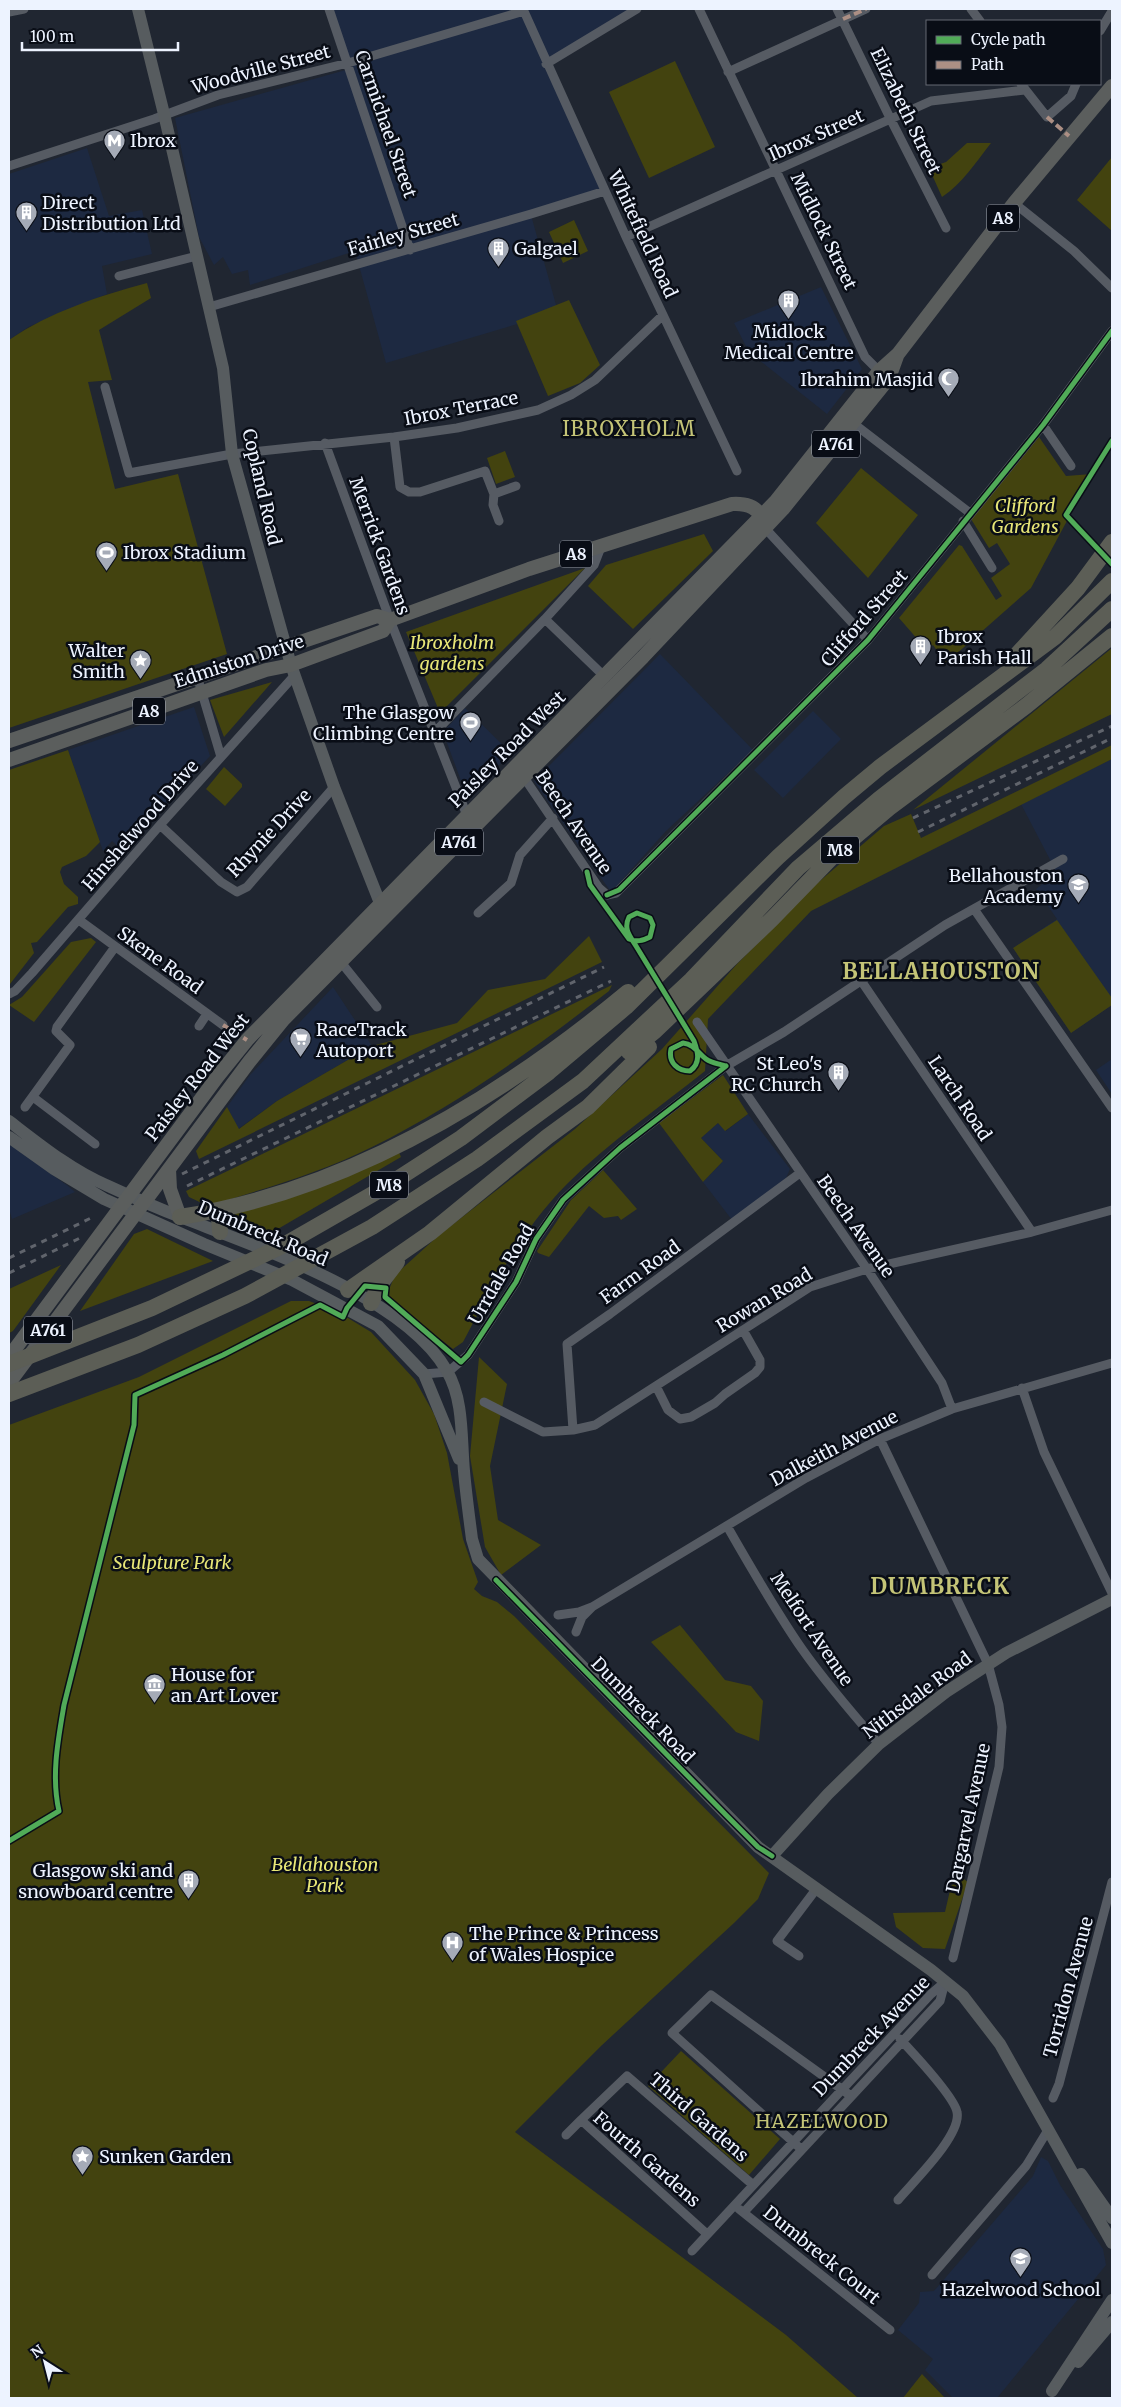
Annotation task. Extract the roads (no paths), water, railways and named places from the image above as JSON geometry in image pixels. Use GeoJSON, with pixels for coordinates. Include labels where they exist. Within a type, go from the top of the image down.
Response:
{"type":"FeatureCollection","features":[{"type":"Feature","properties":{"kind":"highway","name":"M8"},"geometry":{"type":"LineString","coordinates":[[984,689],[1078,588],[1112,542]]}},
{"type":"Feature","properties":{"kind":"highway","name":"M8"},"geometry":{"type":"LineString","coordinates":[[9,1361],[81,1337],[196,1289],[284,1246],[419,1166],[499,1110],[588,1040],[626,1007],[810,826],[880,767],[1055,637],[1112,582]]}},
{"type":"Feature","properties":{"kind":"highway","name":"M8"},"geometry":{"type":"LineString","coordinates":[[9,1394],[84,1367],[185,1324],[313,1261],[372,1227],[462,1169],[583,1081],[691,980],[798,868],[879,799],[1047,669],[1112,609]]}},
{"type":"Feature","properties":{"kind":"highway","name":"M8"},"geometry":{"type":"LineString","coordinates":[[583,1081],[614,1065],[642,1042],[717,971],[839,850],[889,808],[1026,706],[1112,636]]}},
{"type":"Feature","properties":{"kind":"highway","name":"M8"},"geometry":{"type":"LineString","coordinates":[[180,1217],[224,1210],[341,1171],[386,1152],[450,1117],[508,1082],[583,1027],[715,920]]}},
{"type":"Feature","properties":{"kind":"highway"},"geometry":{"type":"LineString","coordinates":[[343,1287],[411,1246],[547,1137],[588,1107],[691,1007],[717,971]]}},
{"type":"Feature","properties":{"kind":"highway"},"geometry":{"type":"LineString","coordinates":[[220,1232],[219,1217],[224,1210]]}},
{"type":"Feature","properties":{"kind":"highway"},"geometry":{"type":"LineString","coordinates":[[372,1303],[378,1287],[386,1274],[411,1246]]}},
{"type":"Feature","properties":{"kind":"main road","name":"Copland Road"},"geometry":{"type":"LineString","coordinates":[[138,9],[223,368],[232,454],[292,670],[334,787],[380,903]]}},
{"type":"Feature","properties":{"kind":"main road","name":"Paisley Road West"},"geometry":{"type":"LineString","coordinates":[[9,1361],[120,1206],[247,1040],[380,903],[470,821],[643,657],[853,423],[898,354],[1014,203],[1112,86]]}},
{"type":"Feature","properties":{"kind":"main road","name":"Paisley Road West"},"geometry":{"type":"LineString","coordinates":[[520,772],[605,677],[763,522],[775,502],[884,375]]}},
{"type":"Feature","properties":{"kind":"main road","name":"Edmiston Drive"},"geometry":{"type":"LineString","coordinates":[[9,741],[377,616],[390,620],[529,569],[732,504],[751,506],[763,522]]}},
{"type":"Feature","properties":{"kind":"main road","name":"Edmiston Drive"},"geometry":{"type":"LineString","coordinates":[[9,760],[266,670],[292,670],[383,631],[390,620]]}},
{"type":"Feature","properties":{"kind":"main road","name":"Paisley Road West"},"geometry":{"type":"LineString","coordinates":[[9,1383],[271,1034],[470,821]]}},
{"type":"Feature","properties":{"kind":"main road","name":"Dumbreck Road"},"geometry":{"type":"LineString","coordinates":[[9,1121],[78,1169],[105,1185],[180,1217],[289,1259],[372,1303],[412,1330],[426,1344],[448,1372],[459,1405],[472,1539],[478,1560],[758,1847],[945,1982],[969,2003],[1000,2044],[1112,2242]]}},
{"type":"Feature","properties":{"kind":"main road","name":"Dumbreck Road"},"geometry":{"type":"LineString","coordinates":[[9,1137],[56,1170],[120,1206],[292,1280],[378,1326],[424,1374],[464,1470]]}},
{"type":"Feature","properties":{"kind":"main road"},"geometry":{"type":"LineString","coordinates":[[169,1169],[170,1189],[180,1217]]}},
{"type":"Feature","properties":{"kind":"main road"},"geometry":{"type":"LineString","coordinates":[[220,1232],[224,1252]]}},
{"type":"Feature","properties":{"kind":"main road"},"geometry":{"type":"LineString","coordinates":[[328,1298],[343,1287]]}},
{"type":"Feature","properties":{"kind":"main road","name":"Nithsdale Road"},"geometry":{"type":"LineString","coordinates":[[772,1856],[828,1794],[878,1744],[946,1692],[988,1664],[1112,1599]]}},
{"type":"Feature","properties":{"kind":"main road","name":"Dumbreck Road"},"geometry":{"type":"LineString","coordinates":[[1048,2130],[1112,2218]]}},
{"type":"Feature","properties":{"kind":"main road"},"geometry":{"type":"LineString","coordinates":[[1049,2395],[1112,2300]]}},
{"type":"Feature","properties":{"kind":"main road"},"geometry":{"type":"LineString","coordinates":[[1049,2395],[1112,2322]]}},
{"type":"Feature","properties":{"kind":"street"},"geometry":{"type":"LineString","coordinates":[[9,12],[24,9]]}},
{"type":"Feature","properties":{"kind":"street","name":"Carmichael Street"},"geometry":{"type":"LineString","coordinates":[[329,9],[410,250]]}},
{"type":"Feature","properties":{"kind":"street"},"geometry":{"type":"LineString","coordinates":[[546,64],[637,9]]}},
{"type":"Feature","properties":{"kind":"street","name":"Midlock Street"},"geometry":{"type":"LineString","coordinates":[[698,9],[865,357],[884,375]]}},
{"type":"Feature","properties":{"kind":"street","name":"Elizabeth Street"},"geometry":{"type":"LineString","coordinates":[[837,9],[946,228]]}},
{"type":"Feature","properties":{"kind":"street"},"geometry":{"type":"LineString","coordinates":[[728,72],[866,9]]}},
{"type":"Feature","properties":{"kind":"street"},"geometry":{"type":"LineString","coordinates":[[971,9],[979,20]]}},
{"type":"Feature","properties":{"kind":"street","name":"Woodville Street"},"geometry":{"type":"LineString","coordinates":[[9,166],[218,95],[348,63],[523,10]]}},
{"type":"Feature","properties":{"kind":"street","name":"Whitefield Road"},"geometry":{"type":"LineString","coordinates":[[523,10],[626,237],[737,471]]}},
{"type":"Feature","properties":{"kind":"street"},"geometry":{"type":"LineString","coordinates":[[1101,29],[1112,11]]}},
{"type":"Feature","properties":{"kind":"street"},"geometry":{"type":"LineString","coordinates":[[1023,87],[1047,117],[1071,96],[1076,85]]}},
{"type":"Feature","properties":{"kind":"street","name":"Ibrox Street"},"geometry":{"type":"LineString","coordinates":[[626,237],[931,101],[1023,87]]}},
{"type":"Feature","properties":{"kind":"street","name":"Fairley Street"},"geometry":{"type":"LineString","coordinates":[[209,307],[410,250],[605,191]]}},
{"type":"Feature","properties":{"kind":"street"},"geometry":{"type":"LineString","coordinates":[[1014,203],[1074,251],[1112,288]]}},
{"type":"Feature","properties":{"kind":"street"},"geometry":{"type":"LineString","coordinates":[[119,276],[197,256]]}},
{"type":"Feature","properties":{"kind":"street","name":"Ibrox Terrace"},"geometry":{"type":"LineString","coordinates":[[105,387],[129,473],[232,454],[394,437],[468,426],[538,410],[561,400],[595,380],[663,315]]}},
{"type":"Feature","properties":{"kind":"street","name":"Clifford Street"},"geometry":{"type":"LineString","coordinates":[[607,895],[619,890],[868,640],[1043,425],[1112,331]]}},
{"type":"Feature","properties":{"kind":"street"},"geometry":{"type":"LineString","coordinates":[[853,423],[970,513]]}},
{"type":"Feature","properties":{"kind":"street"},"geometry":{"type":"LineString","coordinates":[[1043,425],[1071,466]]}},
{"type":"Feature","properties":{"kind":"street"},"geometry":{"type":"LineString","coordinates":[[394,437],[400,487],[409,492],[420,492],[485,471],[494,494],[493,505],[499,521]]}},
{"type":"Feature","properties":{"kind":"street","name":"Merrick Gardens"},"geometry":{"type":"LineString","coordinates":[[325,443],[390,620],[470,821]]}},
{"type":"Feature","properties":{"kind":"street"},"geometry":{"type":"LineString","coordinates":[[494,494],[516,486]]}},
{"type":"Feature","properties":{"kind":"street"},"geometry":{"type":"LineString","coordinates":[[963,521],[992,568]]}},
{"type":"Feature","properties":{"kind":"street"},"geometry":{"type":"LineString","coordinates":[[763,522],[868,640]]}},
{"type":"Feature","properties":{"kind":"street"},"geometry":{"type":"LineString","coordinates":[[434,733],[545,618],[594,564],[601,547]]}},
{"type":"Feature","properties":{"kind":"street"},"geometry":{"type":"LineString","coordinates":[[545,618],[605,677]]}},
{"type":"Feature","properties":{"kind":"street","name":"Hinshelwood Drive"},"geometry":{"type":"LineString","coordinates":[[9,994],[15,991],[79,920],[221,757],[292,670]]}},
{"type":"Feature","properties":{"kind":"street"},"geometry":{"type":"LineString","coordinates":[[197,676],[221,757]]}},
{"type":"Feature","properties":{"kind":"street","name":"Beech Avenue"},"geometry":{"type":"LineString","coordinates":[[520,772],[553,818],[587,872],[607,895]]}},
{"type":"Feature","properties":{"kind":"street","name":"Rhynie Drive"},"geometry":{"type":"LineString","coordinates":[[160,825],[221,882],[237,892],[247,887],[334,787]]}},
{"type":"Feature","properties":{"kind":"street"},"geometry":{"type":"LineString","coordinates":[[478,913],[511,883],[520,855],[553,818]]}},
{"type":"Feature","properties":{"kind":"street","name":"Urrdale Road"},"geometry":{"type":"LineString","coordinates":[[448,1372],[468,1355],[516,1282],[536,1239],[563,1200],[620,1148],[726,1066],[784,1032],[862,982],[920,940],[1063,859]]}},
{"type":"Feature","properties":{"kind":"street"},"geometry":{"type":"LineString","coordinates":[[974,908],[1112,1108]]}},
{"type":"Feature","properties":{"kind":"street","name":"Skene Road"},"geometry":{"type":"LineString","coordinates":[[79,920],[223,1025]]}},
{"type":"Feature","properties":{"kind":"street"},"geometry":{"type":"LineString","coordinates":[[25,1107],[70,1045],[56,1031],[57,1026],[115,947]]}},
{"type":"Feature","properties":{"kind":"street"},"geometry":{"type":"LineString","coordinates":[[340,961],[377,1007]]}},
{"type":"Feature","properties":{"kind":"street","name":"Larch Road"},"geometry":{"type":"LineString","coordinates":[[862,982],[1032,1232]]}},
{"type":"Feature","properties":{"kind":"street"},"geometry":{"type":"LineString","coordinates":[[199,1026],[207,1014]]}},
{"type":"Feature","properties":{"kind":"street","name":"Beech Avenue"},"geometry":{"type":"LineString","coordinates":[[697,1022],[867,1269],[942,1383],[952,1409]]}},
{"type":"Feature","properties":{"kind":"street"},"geometry":{"type":"LineString","coordinates":[[32,1096],[95,1144]]}},
{"type":"Feature","properties":{"kind":"street","name":"Farm Road"},"geometry":{"type":"LineString","coordinates":[[573,1430],[567,1344],[800,1173]]}},
{"type":"Feature","properties":{"kind":"street","name":"Rowan Road"},"geometry":{"type":"LineString","coordinates":[[484,1402],[543,1432],[573,1430],[595,1425],[810,1287],[867,1269],[1032,1232],[1112,1210]]}},
{"type":"Feature","properties":{"kind":"street"},"geometry":{"type":"LineString","coordinates":[[656,1386],[668,1410],[680,1419],[691,1417],[715,1403],[724,1394],[755,1374],[760,1367],[760,1360],[742,1330]]}},
{"type":"Feature","properties":{"kind":"street","name":"Dalkeith Avenue"},"geometry":{"type":"LineString","coordinates":[[558,1614],[579,1612],[592,1607],[824,1468],[880,1439],[952,1409],[1112,1363]]}},
{"type":"Feature","properties":{"kind":"street"},"geometry":{"type":"LineString","coordinates":[[424,1374],[448,1372]]}},
{"type":"Feature","properties":{"kind":"street"},"geometry":{"type":"LineString","coordinates":[[1022,1388],[1044,1452],[1112,1592]]}},
{"type":"Feature","properties":{"kind":"street","name":"Dargarvel Avenue"},"geometry":{"type":"LineString","coordinates":[[880,1439],[988,1664],[999,1704],[1001,1750],[953,1958]]}},
{"type":"Feature","properties":{"kind":"street","name":"Melfort Avenue"},"geometry":{"type":"LineString","coordinates":[[727,1526],[772,1603],[802,1648],[830,1686],[878,1744]]}},
{"type":"Feature","properties":{"kind":"street","name":"Dalkeith Avenue"},"geometry":{"type":"LineString","coordinates":[[576,1632],[582,1617],[592,1607]]}},
{"type":"Feature","properties":{"kind":"street","name":"Torridon Avenue"},"geometry":{"type":"LineString","coordinates":[[1052,2098],[1059,2084],[1112,1882]]}},
{"type":"Feature","properties":{"kind":"street"},"geometry":{"type":"LineString","coordinates":[[799,1956],[777,1941],[817,1888]]}},
{"type":"Feature","properties":{"kind":"street","name":"Dumbreck Avenue"},"geometry":{"type":"LineString","coordinates":[[692,2251],[792,2141],[843,2090],[931,1994],[945,1982]]}},
{"type":"Feature","properties":{"kind":"street","name":"Dumbreck Avenue"},"geometry":{"type":"LineString","coordinates":[[744,2212],[940,2001],[945,1982]]}},
{"type":"Feature","properties":{"kind":"street"},"geometry":{"type":"LineString","coordinates":[[801,2149],[672,2033],[711,1995],[851,2096]]}},
{"type":"Feature","properties":{"kind":"street"},"geometry":{"type":"LineString","coordinates":[[895,2033],[946,2093],[955,2106],[957,2116],[953,2133],[898,2200]]}},
{"type":"Feature","properties":{"kind":"street","name":"Third Gardens"},"geometry":{"type":"LineString","coordinates":[[581,2120],[627,2076],[752,2184]]}},
{"type":"Feature","properties":{"kind":"street","name":"Fourth Gardens"},"geometry":{"type":"LineString","coordinates":[[566,2135],[581,2120],[706,2234]]}},
{"type":"Feature","properties":{"kind":"street"},"geometry":{"type":"LineString","coordinates":[[932,2275],[1026,2166],[1048,2130]]}},
{"type":"Feature","properties":{"kind":"street","name":"Dumbreck Court"},"geometry":{"type":"LineString","coordinates":[[733,2204],[890,2330]]}},
{"type":"Feature","properties":{"kind":"railway"},"geometry":{"type":"LineString","coordinates":[[913,818],[1112,726]]}},
{"type":"Feature","properties":{"kind":"railway"},"geometry":{"type":"LineString","coordinates":[[918,832],[1112,738]]}},
{"type":"Feature","properties":{"kind":"railway"},"geometry":{"type":"LineString","coordinates":[[182,1174],[604,967]]}},
{"type":"Feature","properties":{"kind":"railway"},"geometry":{"type":"LineString","coordinates":[[187,1186],[611,981]]}},
{"type":"Feature","properties":{"kind":"railway"},"geometry":{"type":"LineString","coordinates":[[9,1258],[93,1217]]}},
{"type":"Feature","properties":{"kind":"railway"},"geometry":{"type":"LineString","coordinates":[[9,1273],[82,1237]]}},
{"type":"Feature","properties":{"kind":"place","name":"Ibrox"},"geometry":{"type":"Point","coordinates":[114,159]}},
{"type":"Feature","properties":{"kind":"place","name":"Direct Distribution Ltd"},"geometry":{"type":"Point","coordinates":[26,231]}},
{"type":"Feature","properties":{"kind":"place","name":"Galgael"},"geometry":{"type":"Point","coordinates":[498,267]}},
{"type":"Feature","properties":{"kind":"place","name":"Midlock Medical Centre"},"geometry":{"type":"Point","coordinates":[789,320]}},
{"type":"Feature","properties":{"kind":"place","name":"Ibrahim Masjid"},"geometry":{"type":"Point","coordinates":[949,398]}},
{"type":"Feature","properties":{"kind":"place","name":"Ibrox Stadium"},"geometry":{"type":"Point","coordinates":[107,571]}},
{"type":"Feature","properties":{"kind":"place","name":"Ibrox Parish Hall"},"geometry":{"type":"Point","coordinates":[921,665]}},
{"type":"Feature","properties":{"kind":"place","name":"Walter Smith"},"geometry":{"type":"Point","coordinates":[141,679]}},
{"type":"Feature","properties":{"kind":"place","name":"The Glasgow Climbing Centre"},"geometry":{"type":"Point","coordinates":[470,741]}},
{"type":"Feature","properties":{"kind":"place","name":"Bellahouston Academy"},"geometry":{"type":"Point","coordinates":[1079,904]}},
{"type":"Feature","properties":{"kind":"place","name":"RaceTrack Autoport"},"geometry":{"type":"Point","coordinates":[300,1058]}},
{"type":"Feature","properties":{"kind":"place","name":"St Leo's RC Church"},"geometry":{"type":"Point","coordinates":[838,1092]}},
{"type":"Feature","properties":{"kind":"place","name":"House for an Art Lover"},"geometry":{"type":"Point","coordinates":[155,1703]}},
{"type":"Feature","properties":{"kind":"place","name":"Glasgow ski and snowboard centre"},"geometry":{"type":"Point","coordinates":[189,1899]}},
{"type":"Feature","properties":{"kind":"place","name":"The Prince & Princess of Wales Hospice"},"geometry":{"type":"Point","coordinates":[453,1962]}},
{"type":"Feature","properties":{"kind":"place","name":"Sunken Garden"},"geometry":{"type":"Point","coordinates":[83,2175]}},
{"type":"Feature","properties":{"kind":"place","name":"Hazelwood School"},"geometry":{"type":"Point","coordinates":[1021,2278]}},
{"type":"Feature","properties":{"kind":"district","name":"IBROXHOLM"},"geometry":{"type":"Point","coordinates":[629,428]}},
{"type":"Feature","properties":{"kind":"district","name":"BELLAHOUSTON"},"geometry":{"type":"Point","coordinates":[941,971]}},
{"type":"Feature","properties":{"kind":"district","name":"DUMBRECK"},"geometry":{"type":"Point","coordinates":[940,1586]}},
{"type":"Feature","properties":{"kind":"district","name":"HAZELWOOD"},"geometry":{"type":"Point","coordinates":[822,2121]}},
{"type":"Feature","properties":{"kind":"park label","name":"Clifford Gardens"},"geometry":{"type":"Point","coordinates":[1025,515]}},
{"type":"Feature","properties":{"kind":"park label","name":"Ibroxholm gardens"},"geometry":{"type":"Point","coordinates":[452,652]}},
{"type":"Feature","properties":{"kind":"park label","name":"Sculpture Park"},"geometry":{"type":"Point","coordinates":[172,1562]}},
{"type":"Feature","properties":{"kind":"park label","name":"Bellahouston Park"},"geometry":{"type":"Point","coordinates":[325,1874]}}]}
